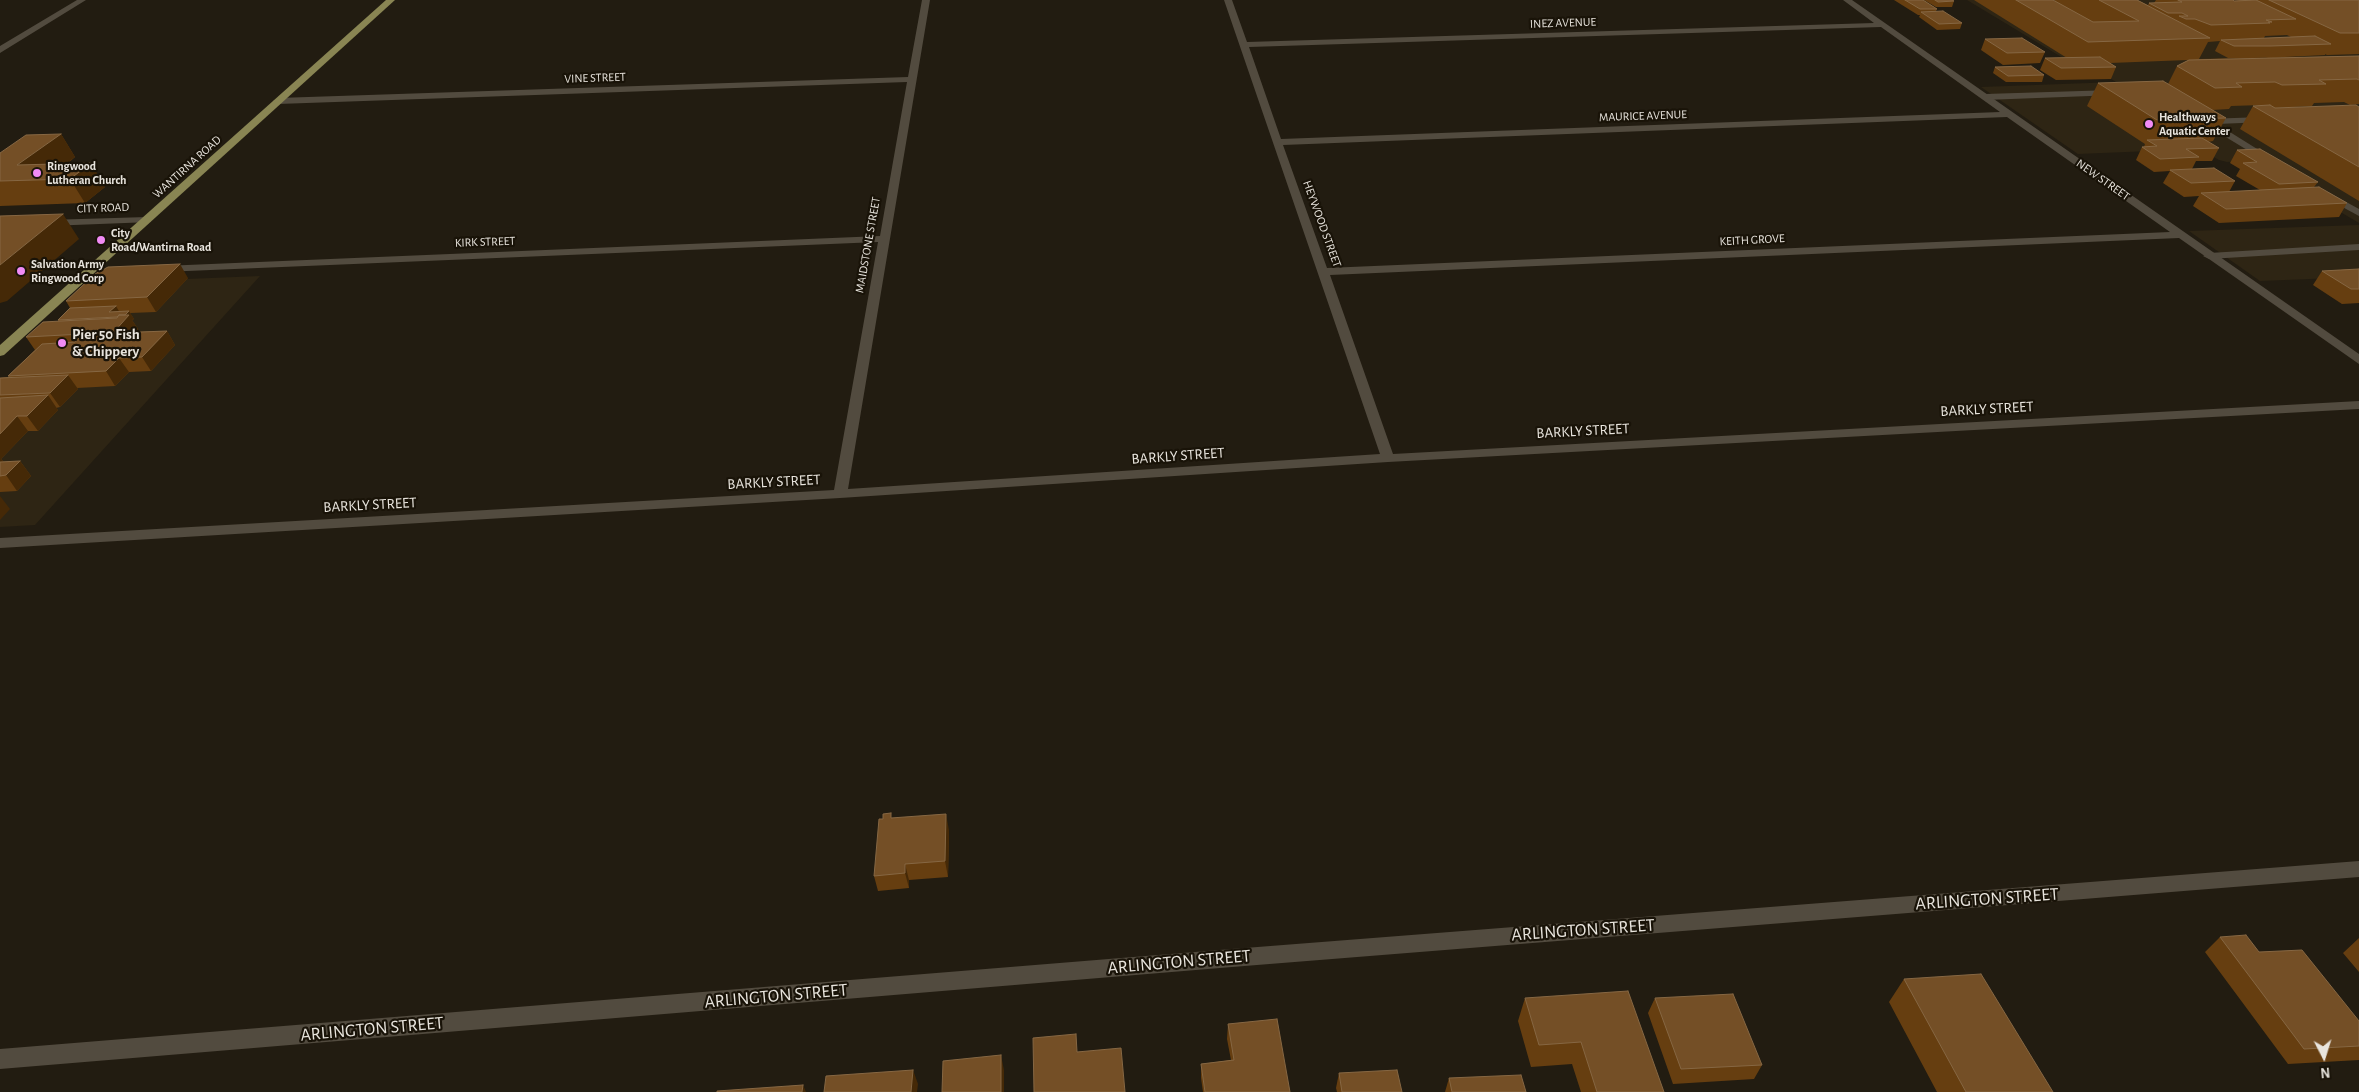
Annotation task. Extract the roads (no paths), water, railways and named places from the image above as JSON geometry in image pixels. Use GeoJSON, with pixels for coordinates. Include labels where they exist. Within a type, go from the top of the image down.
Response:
{"type":"FeatureCollection","features":[{"type":"Feature","properties":{"kind":"main road","name":"WANTIRNA ROAD"},"geometry":{"type":"LineString","coordinates":[[0,352],[391,0]]}},
{"type":"Feature","properties":{"kind":"street"},"geometry":{"type":"LineString","coordinates":[[0,50],[82,0]]}},
{"type":"Feature","properties":{"kind":"street","name":"MAIDSTONE STREET"},"geometry":{"type":"LineString","coordinates":[[840,494],[926,0]]}},
{"type":"Feature","properties":{"kind":"street","name":"HEYWOOD STREET"},"geometry":{"type":"LineString","coordinates":[[1228,0],[1388,458]]}},
{"type":"Feature","properties":{"kind":"street","name":"NEW STREET"},"geometry":{"type":"LineString","coordinates":[[1847,0],[2359,360]]}},
{"type":"Feature","properties":{"kind":"street","name":"INEZ AVENUE"},"geometry":{"type":"LineString","coordinates":[[1244,45],[1883,25]]}},
{"type":"Feature","properties":{"kind":"street","name":"VINE STREET"},"geometry":{"type":"LineString","coordinates":[[278,101],[912,79]]}},
{"type":"Feature","properties":{"kind":"street"},"geometry":{"type":"LineString","coordinates":[[1985,97],[2124,93]]}},
{"type":"Feature","properties":{"kind":"street","name":"MAURICE AVENUE"},"geometry":{"type":"LineString","coordinates":[[1277,142],[2009,114]]}},
{"type":"Feature","properties":{"kind":"street"},"geometry":{"type":"LineString","coordinates":[[2273,120],[2202,120],[2274,163]]}},
{"type":"Feature","properties":{"kind":"street"},"geometry":{"type":"LineString","coordinates":[[2316,188],[2359,213]]}},
{"type":"Feature","properties":{"kind":"street","name":"CITY ROAD"},"geometry":{"type":"LineString","coordinates":[[40,223],[147,220]]}},
{"type":"Feature","properties":{"kind":"street","name":"KEITH GROVE"},"geometry":{"type":"LineString","coordinates":[[1324,272],[2180,235]]}},
{"type":"Feature","properties":{"kind":"street","name":"KIRK STREET"},"geometry":{"type":"LineString","coordinates":[[149,269],[883,239]]}},
{"type":"Feature","properties":{"kind":"street"},"geometry":{"type":"LineString","coordinates":[[2210,256],[2359,247]]}},
{"type":"Feature","properties":{"kind":"street"},"geometry":{"type":"LineString","coordinates":[[88,272],[110,271]]}},
{"type":"Feature","properties":{"kind":"street","name":"BARKLY STREET"},"geometry":{"type":"LineString","coordinates":[[0,543],[840,494],[1388,458],[2359,406]]}},
{"type":"Feature","properties":{"kind":"street","name":"ARLINGTON STREET"},"geometry":{"type":"LineString","coordinates":[[0,1059],[1242,957],[2359,869]]}},
{"type":"Feature","properties":{"kind":"place","name":"Healthways Aquatic Center"},"geometry":{"type":"Point","coordinates":[2149,124]}},
{"type":"Feature","properties":{"kind":"place","name":"Ringwood Lutheran Church"},"geometry":{"type":"Point","coordinates":[37,173]}},
{"type":"Feature","properties":{"kind":"place","name":"City Road/Wantirna Road"},"geometry":{"type":"Point","coordinates":[101,240]}},
{"type":"Feature","properties":{"kind":"place","name":"Salvation Army Ringwood Corp"},"geometry":{"type":"Point","coordinates":[21,271]}},
{"type":"Feature","properties":{"kind":"place","name":"Pier 50 Fish & Chippery"},"geometry":{"type":"Point","coordinates":[62,343]}}]}
